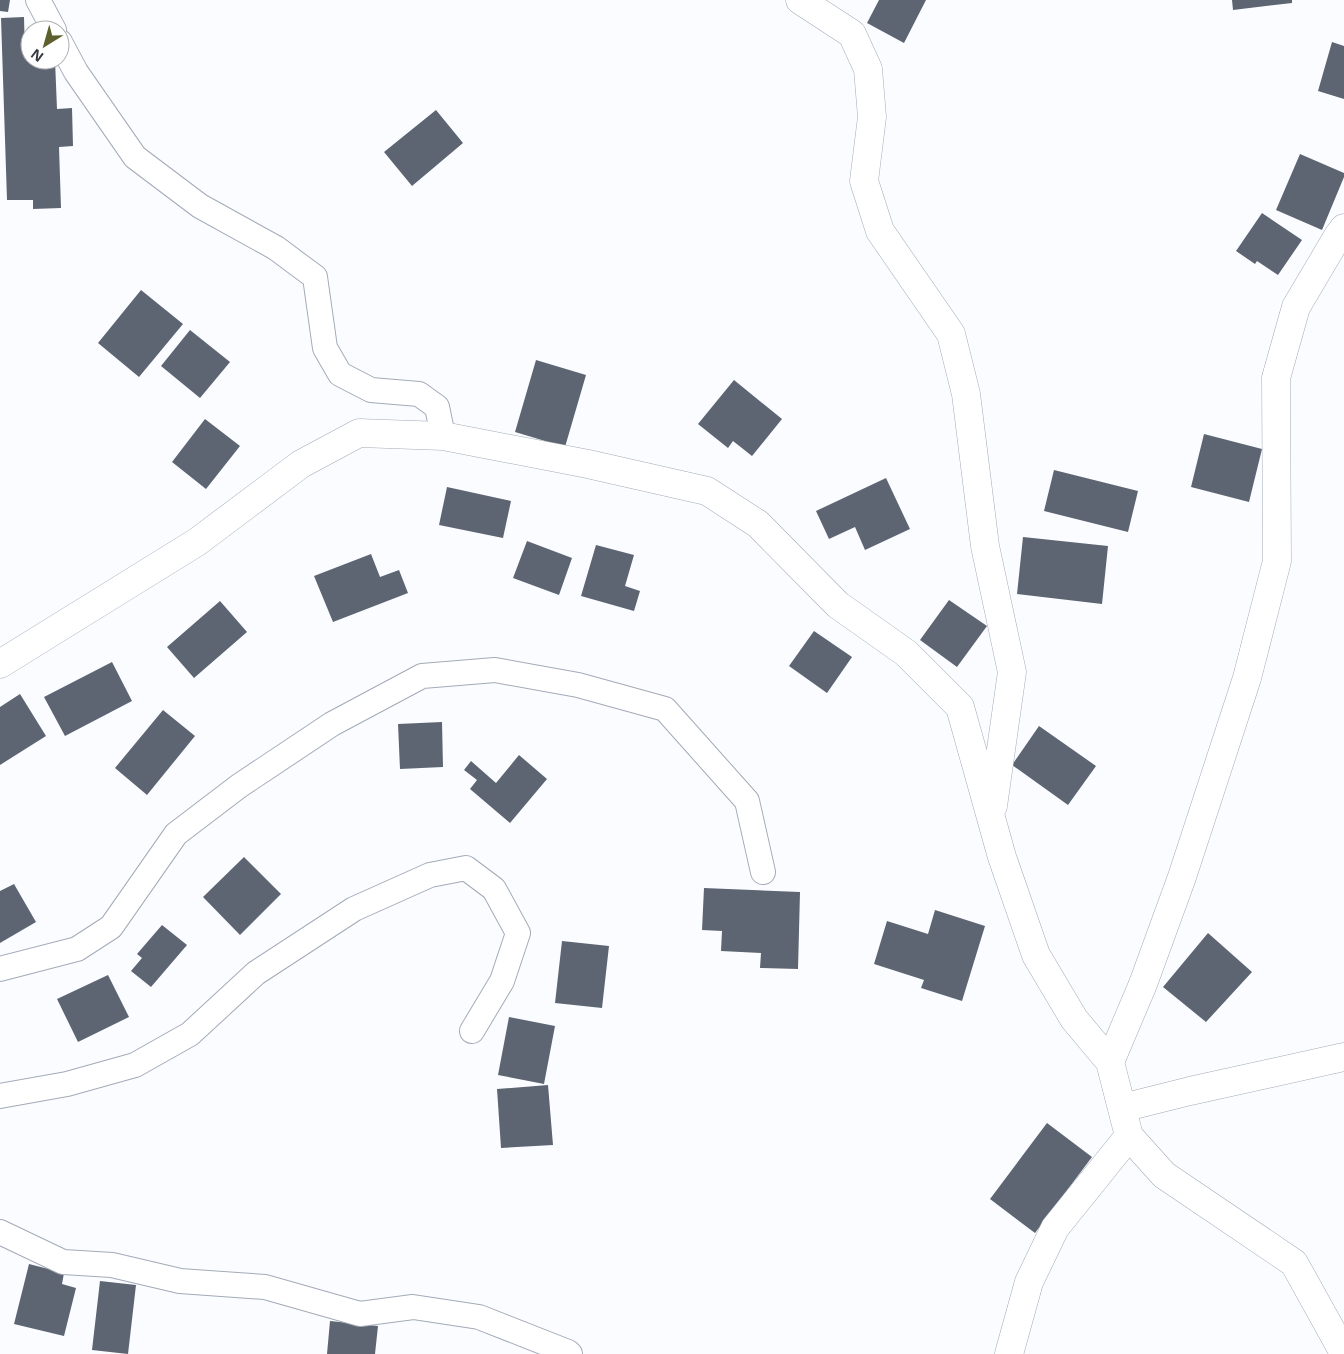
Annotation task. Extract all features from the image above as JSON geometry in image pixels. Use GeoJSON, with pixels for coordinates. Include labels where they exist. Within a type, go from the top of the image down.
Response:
{"type":"FeatureCollection","features":[{"type":"Feature","properties":{"kind":"street"},"geometry":{"type":"LineString","coordinates":[[38,0],[49,20]]}},
{"type":"Feature","properties":{"kind":"street"},"geometry":{"type":"LineString","coordinates":[[800,0],[852,34],[868,69],[872,117],[864,181],[880,231],[951,334],[966,394],[985,546],[1012,672],[991,818]]}},
{"type":"Feature","properties":{"kind":"street"},"geometry":{"type":"LineString","coordinates":[[70,61],[135,157],[200,206],[276,248],[315,277],[325,348],[340,374],[371,390],[419,394],[437,407],[443,436]]}},
{"type":"Feature","properties":{"kind":"street"},"geometry":{"type":"LineString","coordinates":[[1110,1062],[1143,984],[1182,878],[1247,678],[1277,562],[1276,378],[1296,308],[1344,228]]}},
{"type":"Feature","properties":{"kind":"street"},"geometry":{"type":"LineString","coordinates":[[0,664],[197,542],[301,464],[359,433],[443,436],[588,464],[707,491],[758,524],[838,605],[906,653],[960,708],[1002,857],[1036,955],[1074,1019],[1110,1062],[1129,1136],[1164,1175],[1294,1263],[1344,1353]]}},
{"type":"Feature","properties":{"kind":"street"},"geometry":{"type":"LineString","coordinates":[[0,969],[77,949],[111,927],[176,834],[239,786],[332,724],[422,676],[494,670],[578,685],[665,709],[748,801],[763,872]]}},
{"type":"Feature","properties":{"kind":"street"},"geometry":{"type":"LineString","coordinates":[[0,1096],[67,1084],[135,1064],[190,1034],[256,973],[354,909],[430,874],[466,868],[494,889],[518,933],[502,981],[472,1031]]}},
{"type":"Feature","properties":{"kind":"street"},"geometry":{"type":"LineString","coordinates":[[1122,1108],[1344,1057]]}},
{"type":"Feature","properties":{"kind":"street"},"geometry":{"type":"LineString","coordinates":[[1009,1354],[1030,1282],[1055,1228],[1129,1136]]}},
{"type":"Feature","properties":{"kind":"street"},"geometry":{"type":"LineString","coordinates":[[0,1232],[63,1262],[112,1265],[180,1281],[265,1287],[360,1314],[413,1307],[479,1317],[570,1354]]}},
{"type":"Feature","properties":{"kind":"building"},"geometry":{"type":"Polygon","coordinates":[[[0,0],[10,0],[8,12],[0,11],[0,0]]]}},
{"type":"Feature","properties":{"kind":"building"},"geometry":{"type":"Polygon","coordinates":[[[879,0],[926,0],[904,43],[867,23],[879,0]]]}},
{"type":"Feature","properties":{"kind":"building"},"geometry":{"type":"Polygon","coordinates":[[[1232,0],[1292,0],[1292,3],[1233,10],[1232,0]]]}},
{"type":"Feature","properties":{"kind":"building"},"geometry":{"type":"Polygon","coordinates":[[[24,17],[24,20],[20,20],[20,70],[55,70],[57,109],[72,108],[73,146],[59,147],[61,208],[33,209],[33,200],[7,200],[1,18],[24,17]]]}},
{"type":"Feature","properties":{"kind":"building"},"geometry":{"type":"Polygon","coordinates":[[[1332,42],[1344,46],[1344,99],[1318,91],[1332,42]]]}},
{"type":"Feature","properties":{"kind":"building"},"geometry":{"type":"Polygon","coordinates":[[[436,110],[463,143],[412,186],[384,152],[436,110]]]}},
{"type":"Feature","properties":{"kind":"building"},"geometry":{"type":"Polygon","coordinates":[[[1300,154],[1344,173],[1322,230],[1276,210],[1300,154]]]}},
{"type":"Feature","properties":{"kind":"building"},"geometry":{"type":"Polygon","coordinates":[[[1262,213],[1302,240],[1278,275],[1257,261],[1255,264],[1236,251],[1262,213]]]}},
{"type":"Feature","properties":{"kind":"building"},"geometry":{"type":"Polygon","coordinates":[[[141,290],[183,324],[139,377],[98,343],[141,290]]]}},
{"type":"Feature","properties":{"kind":"building"},"geometry":{"type":"Polygon","coordinates":[[[190,330],[230,362],[200,398],[161,366],[190,330]]]}},
{"type":"Feature","properties":{"kind":"building"},"geometry":{"type":"Polygon","coordinates":[[[536,360],[586,375],[565,447],[515,432],[536,360]]]}},
{"type":"Feature","properties":{"kind":"building"},"geometry":{"type":"Polygon","coordinates":[[[734,380],[782,419],[752,456],[733,441],[728,448],[698,424],[734,380]]]}},
{"type":"Feature","properties":{"kind":"building"},"geometry":{"type":"Polygon","coordinates":[[[205,419],[240,446],[206,489],[172,462],[205,419]]]}},
{"type":"Feature","properties":{"kind":"building"},"geometry":{"type":"Polygon","coordinates":[[[1204,434],[1262,449],[1249,502],[1191,487],[1204,434]]]}},
{"type":"Feature","properties":{"kind":"building"},"geometry":{"type":"Polygon","coordinates":[[[1054,470],[1138,491],[1128,532],[1044,511],[1054,470]]]}},
{"type":"Feature","properties":{"kind":"building"},"geometry":{"type":"Polygon","coordinates":[[[886,478],[910,529],[865,550],[855,527],[829,539],[816,511],[886,478]]]}},
{"type":"Feature","properties":{"kind":"building"},"geometry":{"type":"Polygon","coordinates":[[[447,487],[511,501],[503,538],[439,525],[447,487]]]}},
{"type":"Feature","properties":{"kind":"building"},"geometry":{"type":"Polygon","coordinates":[[[1023,537],[1108,546],[1102,604],[1017,594],[1023,537]]]}},
{"type":"Feature","properties":{"kind":"building"},"geometry":{"type":"Polygon","coordinates":[[[527,541],[572,558],[559,595],[513,578],[527,541]]]}},
{"type":"Feature","properties":{"kind":"building"},"geometry":{"type":"Polygon","coordinates":[[[596,545],[634,555],[625,586],[640,591],[634,611],[581,596],[596,545]]]}},
{"type":"Feature","properties":{"kind":"building"},"geometry":{"type":"Polygon","coordinates":[[[371,554],[380,577],[399,570],[408,593],[333,622],[314,576],[371,554]]]}},
{"type":"Feature","properties":{"kind":"building"},"geometry":{"type":"Polygon","coordinates":[[[949,600],[987,626],[957,667],[920,640],[949,600]]]}},
{"type":"Feature","properties":{"kind":"building"},"geometry":{"type":"Polygon","coordinates":[[[220,601],[247,632],[194,678],[167,647],[220,601]]]}},
{"type":"Feature","properties":{"kind":"building"},"geometry":{"type":"Polygon","coordinates":[[[814,631],[852,657],[827,693],[789,666],[814,631]]]}},
{"type":"Feature","properties":{"kind":"building"},"geometry":{"type":"Polygon","coordinates":[[[112,662],[132,701],[65,736],[44,697],[112,662]]]}},
{"type":"Feature","properties":{"kind":"building"},"geometry":{"type":"Polygon","coordinates":[[[20,694],[46,736],[0,765],[0,707],[20,694]]]}},
{"type":"Feature","properties":{"kind":"building"},"geometry":{"type":"Polygon","coordinates":[[[163,710],[195,736],[147,795],[115,768],[163,710]]]}},
{"type":"Feature","properties":{"kind":"building"},"geometry":{"type":"Polygon","coordinates":[[[442,722],[443,767],[400,769],[398,724],[442,722]]]}},
{"type":"Feature","properties":{"kind":"building"},"geometry":{"type":"Polygon","coordinates":[[[1039,726],[1096,766],[1068,805],[1012,765],[1039,726]]]}},
{"type":"Feature","properties":{"kind":"building"},"geometry":{"type":"Polygon","coordinates":[[[519,755],[547,779],[510,823],[470,789],[477,780],[464,770],[471,761],[496,783],[519,755]]]}},
{"type":"Feature","properties":{"kind":"building"},"geometry":{"type":"Polygon","coordinates":[[[244,857],[281,894],[240,935],[203,897],[244,857]]]}},
{"type":"Feature","properties":{"kind":"building"},"geometry":{"type":"Polygon","coordinates":[[[14,884],[36,922],[0,943],[0,891],[14,884]]]}},
{"type":"Feature","properties":{"kind":"building"},"geometry":{"type":"Polygon","coordinates":[[[704,888],[800,892],[798,969],[760,968],[761,953],[721,951],[722,931],[702,930],[704,888]]]}},
{"type":"Feature","properties":{"kind":"building"},"geometry":{"type":"Polygon","coordinates":[[[935,910],[985,926],[962,1001],[921,988],[924,980],[874,964],[887,921],[928,934],[935,910]]]}},
{"type":"Feature","properties":{"kind":"building"},"geometry":{"type":"Polygon","coordinates":[[[162,925],[187,945],[151,987],[131,971],[142,958],[137,954],[162,925]]]}},
{"type":"Feature","properties":{"kind":"building"},"geometry":{"type":"Polygon","coordinates":[[[1208,933],[1252,972],[1206,1022],[1163,987],[1208,933]]]}},
{"type":"Feature","properties":{"kind":"building"},"geometry":{"type":"Polygon","coordinates":[[[562,941],[609,946],[602,1008],[555,1003],[562,941]]]}},
{"type":"Feature","properties":{"kind":"building"},"geometry":{"type":"Polygon","coordinates":[[[108,975],[129,1017],[78,1042],[57,999],[108,975]]]}},
{"type":"Feature","properties":{"kind":"building"},"geometry":{"type":"Polygon","coordinates":[[[509,1017],[555,1026],[544,1084],[498,1075],[509,1017]]]}},
{"type":"Feature","properties":{"kind":"building"},"geometry":{"type":"Polygon","coordinates":[[[548,1085],[553,1145],[501,1148],[497,1089],[548,1085]]]}},
{"type":"Feature","properties":{"kind":"building"},"geometry":{"type":"Polygon","coordinates":[[[1047,1123],[1092,1157],[1035,1233],[990,1199],[1047,1123]]]}},
{"type":"Feature","properties":{"kind":"building"},"geometry":{"type":"Polygon","coordinates":[[[29,1264],[64,1273],[62,1284],[76,1288],[64,1336],[14,1324],[29,1264]]]}},
{"type":"Feature","properties":{"kind":"building"},"geometry":{"type":"Polygon","coordinates":[[[100,1281],[136,1285],[128,1354],[92,1350],[100,1281]]]}},
{"type":"Feature","properties":{"kind":"building"},"geometry":{"type":"Polygon","coordinates":[[[330,1321],[378,1326],[375,1354],[327,1354],[330,1321]]]}}]}
